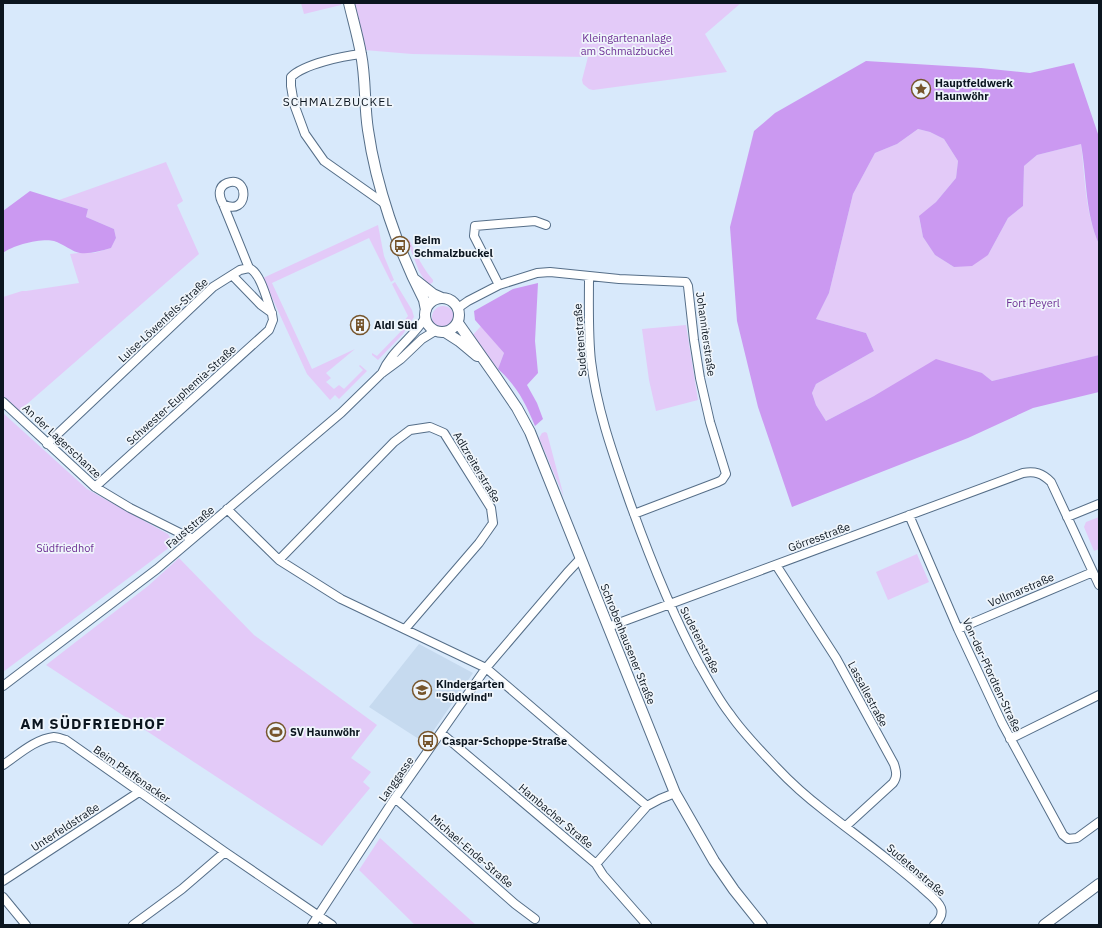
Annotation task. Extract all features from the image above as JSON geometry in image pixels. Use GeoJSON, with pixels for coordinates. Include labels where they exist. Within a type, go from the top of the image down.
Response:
{"type":"FeatureCollection","features":[{"type":"Feature","properties":{"kind":"street"},"geometry":{"type":"LineString","coordinates":[[349,3],[361,54],[368,129],[374,161],[385,204],[400,246],[414,279],[424,300],[429,326],[435,330],[445,332],[452,329],[458,323],[459,318],[458,308],[452,300],[433,294],[424,285],[414,279]]}},
{"type":"Feature","properties":{"kind":"street"},"geometry":{"type":"LineString","coordinates":[[361,54],[352,55],[305,68],[291,77],[291,86],[294,104],[305,134],[324,161],[385,204]]}},
{"type":"Feature","properties":{"kind":"street"},"geometry":{"type":"LineString","coordinates":[[224,204],[249,268],[254,270],[258,276],[272,314]]}},
{"type":"Feature","properties":{"kind":"street"},"geometry":{"type":"LineString","coordinates":[[499,285],[474,236],[475,226],[535,221],[546,225]]}},
{"type":"Feature","properties":{"kind":"street","name":"Luise-Löwenfels-Straße"},"geometry":{"type":"LineString","coordinates":[[47,444],[213,288],[232,275],[249,268]]}},
{"type":"Feature","properties":{"kind":"street","name":"Johanniterstraße"},"geometry":{"type":"LineString","coordinates":[[458,308],[468,301],[499,285],[537,273],[550,272],[620,279],[686,282],[688,286],[700,378],[710,422],[725,470],[725,477],[718,482],[634,514]]}},
{"type":"Feature","properties":{"kind":"street"},"geometry":{"type":"LineString","coordinates":[[232,275],[261,305],[272,314]]}},
{"type":"Feature","properties":{"kind":"street","name":"Sudetenstraße"},"geometry":{"type":"LineString","coordinates":[[589,276],[588,328],[595,385],[605,431],[639,529],[669,604],[696,659],[730,715],[762,753],[783,774],[825,811],[846,826],[935,900],[941,907],[942,913],[939,920],[934,925]]}},
{"type":"Feature","properties":{"kind":"street"},"geometry":{"type":"LineString","coordinates":[[426,314],[432,301],[442,298]]}},
{"type":"Feature","properties":{"kind":"street","name":"Schwester-Euphemia-Straße"},"geometry":{"type":"LineString","coordinates":[[95,487],[269,330],[273,320],[272,314]]}},
{"type":"Feature","properties":{"kind":"street","name":"Fauststraße"},"geometry":{"type":"LineString","coordinates":[[382,373],[390,358],[416,332],[426,314]]}},
{"type":"Feature","properties":{"kind":"street","name":"Schrobenhausener Straße"},"geometry":{"type":"LineString","coordinates":[[458,323],[517,408],[530,432],[675,793],[714,861],[734,890],[762,925]]}},
{"type":"Feature","properties":{"kind":"street","name":"Fauststraße"},"geometry":{"type":"LineString","coordinates":[[3,686],[144,579],[341,413],[382,373],[401,359],[422,339],[435,330]]}},
{"type":"Feature","properties":{"kind":"street","name":"Schrobenhausener Straße"},"geometry":{"type":"LineString","coordinates":[[445,332],[459,341],[486,363]]}},
{"type":"Feature","properties":{"kind":"street","name":"An der Lagerschanze"},"geometry":{"type":"LineString","coordinates":[[3,402],[95,487],[130,508],[192,539]]}},
{"type":"Feature","properties":{"kind":"street","name":"Adlzreiterstraße"},"geometry":{"type":"LineString","coordinates":[[279,560],[394,442],[410,430],[430,427],[444,433],[491,508],[493,523],[479,543],[405,629]]}},
{"type":"Feature","properties":{"kind":"street","name":"Görresstraße"},"geometry":{"type":"LineString","coordinates":[[608,627],[1023,473],[1038,472],[1051,482],[1067,518]]}},
{"type":"Feature","properties":{"kind":"street"},"geometry":{"type":"LineString","coordinates":[[1099,504],[1067,518],[1099,585]]}},
{"type":"Feature","properties":{"kind":"street"},"geometry":{"type":"LineString","coordinates":[[227,509],[279,560],[341,599],[486,668],[647,806]]}},
{"type":"Feature","properties":{"kind":"street","name":"Von-der-Pfordten-Straße"},"geometry":{"type":"LineString","coordinates":[[910,515],[958,629],[1010,739],[1063,835],[1068,838],[1077,838],[1099,822]]}},
{"type":"Feature","properties":{"kind":"street","name":"Langgasse"},"geometry":{"type":"LineString","coordinates":[[312,925],[395,798],[486,668],[581,558]]}},
{"type":"Feature","properties":{"kind":"street","name":"Lassallestraße"},"geometry":{"type":"LineString","coordinates":[[776,565],[836,658],[895,768],[897,776],[893,783],[846,826]]}},
{"type":"Feature","properties":{"kind":"street","name":"Vollmarstraße"},"geometry":{"type":"LineString","coordinates":[[958,629],[1093,572]]}},
{"type":"Feature","properties":{"kind":"street"},"geometry":{"type":"LineString","coordinates":[[1010,739],[1099,696]]}},
{"type":"Feature","properties":{"kind":"street","name":"Hambacher Straße"},"geometry":{"type":"LineString","coordinates":[[441,733],[596,864],[603,875],[647,925]]}},
{"type":"Feature","properties":{"kind":"street","name":"Beim Pfaffenacker"},"geometry":{"type":"LineString","coordinates":[[3,765],[42,740],[55,737],[66,740],[332,925]]}},
{"type":"Feature","properties":{"kind":"street","name":"Unterfeldstraße"},"geometry":{"type":"LineString","coordinates":[[3,881],[140,792]]}},
{"type":"Feature","properties":{"kind":"street"},"geometry":{"type":"LineString","coordinates":[[596,864],[647,806],[675,793]]}},
{"type":"Feature","properties":{"kind":"street","name":"Michael-Ende-Straße"},"geometry":{"type":"LineString","coordinates":[[395,798],[515,904],[535,919]]}},
{"type":"Feature","properties":{"kind":"street"},"geometry":{"type":"LineString","coordinates":[[133,925],[182,889],[225,852]]}},
{"type":"Feature","properties":{"kind":"street"},"geometry":{"type":"LineString","coordinates":[[1044,925],[1099,884]]}},
{"type":"Feature","properties":{"kind":"street"},"geometry":{"type":"LineString","coordinates":[[3,897],[26,925]]}},
{"type":"Feature","properties":{"kind":"shaded area"},"geometry":{"type":"Polygon","coordinates":[[[866,61],[981,68],[1030,73],[1074,63],[1099,137],[1099,244],[1091,220],[1081,144],[1037,155],[1024,166],[1023,206],[1008,218],[988,255],[972,266],[954,267],[935,255],[923,237],[919,216],[936,202],[956,178],[958,161],[944,139],[930,132],[918,129],[897,144],[875,153],[853,194],[829,293],[816,319],[866,333],[874,351],[816,384],[812,393],[816,405],[826,421],[874,396],[936,359],[982,373],[992,381],[1099,355],[1099,392],[1033,408],[968,438],[792,507],[758,407],[737,321],[730,227],[754,131],[775,113],[866,61]]]}},
{"type":"Feature","properties":{"kind":"shaded area"},"geometry":{"type":"Polygon","coordinates":[[[30,191],[88,209],[86,217],[114,229],[116,238],[111,248],[92,253],[80,253],[54,241],[42,240],[14,247],[3,253],[3,211],[30,191]]]}},
{"type":"Feature","properties":{"kind":"shaded area"},"geometry":{"type":"Polygon","coordinates":[[[538,283],[535,341],[538,373],[527,385],[537,403],[543,419],[535,426],[520,395],[505,375],[498,369],[504,353],[475,320],[474,311],[513,289],[538,283]]]}},
{"type":"Feature","properties":{"kind":"shaded area","name":"Kindergarten \"Südwind\""},"geometry":{"type":"Polygon","coordinates":[[[419,644],[473,673],[425,743],[369,707],[419,644]]]}},
{"type":"Feature","properties":{"kind":"green space"},"geometry":{"type":"Polygon","coordinates":[[[301,3],[341,3],[341,5],[304,14],[301,3]]]}},
{"type":"Feature","properties":{"kind":"green space","name":"Kleingartenanlage am Schmalzbuckel"},"geometry":{"type":"Polygon","coordinates":[[[354,3],[741,3],[705,34],[727,72],[593,90],[589,89],[583,84],[582,80],[588,57],[412,54],[364,50],[354,3]]]}},
{"type":"Feature","properties":{"kind":"green space","name":"Fort Peyerl"},"geometry":{"type":"Polygon","coordinates":[[[918,129],[930,132],[944,139],[958,161],[956,178],[936,202],[919,217],[923,237],[935,255],[954,267],[988,255],[1008,218],[1023,206],[1024,166],[1037,155],[1081,144],[1088,207],[1094,232],[1099,244],[1099,355],[992,381],[982,373],[874,396],[826,421],[816,405],[812,393],[816,384],[874,351],[866,333],[816,319],[829,293],[853,194],[875,153],[897,144],[918,129]]]}},
{"type":"Feature","properties":{"kind":"green space"},"geometry":{"type":"Polygon","coordinates":[[[166,162],[183,201],[177,205],[199,254],[19,411],[3,396],[3,297],[22,291],[79,283],[70,254],[94,253],[111,248],[116,238],[114,229],[86,217],[88,209],[59,200],[166,162]]]}},
{"type":"Feature","properties":{"kind":"green space"},"geometry":{"type":"Polygon","coordinates":[[[378,225],[384,256],[394,280],[391,282],[369,238],[272,283],[312,369],[355,349],[326,373],[331,378],[326,382],[334,389],[339,385],[344,389],[363,370],[359,366],[360,365],[367,371],[339,399],[335,395],[330,400],[307,374],[263,278],[378,225]]]}},
{"type":"Feature","properties":{"kind":"green space"},"geometry":{"type":"Polygon","coordinates":[[[409,239],[422,265],[433,280],[433,282],[428,286],[419,271],[407,240],[409,239]]]}},
{"type":"Feature","properties":{"kind":"green space"},"geometry":{"type":"Polygon","coordinates":[[[395,282],[412,310],[414,317],[403,334],[378,360],[372,355],[372,353],[377,356],[406,326],[403,322],[408,316],[392,284],[395,282]]]}},
{"type":"Feature","properties":{"kind":"green space"},"geometry":{"type":"Polygon","coordinates":[[[443,306],[451,309],[454,317],[451,325],[443,328],[435,325],[432,317],[435,309],[443,306]]]}},
{"type":"Feature","properties":{"kind":"green space"},"geometry":{"type":"Polygon","coordinates":[[[686,325],[698,400],[656,411],[649,380],[642,329],[686,325]]]}},
{"type":"Feature","properties":{"kind":"green space"},"geometry":{"type":"Polygon","coordinates":[[[481,326],[504,353],[498,369],[471,337],[481,326]]]}},
{"type":"Feature","properties":{"kind":"green space","name":"Südfriedhof"},"geometry":{"type":"Polygon","coordinates":[[[3,413],[87,489],[168,534],[174,544],[3,672],[3,413]]]}},
{"type":"Feature","properties":{"kind":"green space"},"geometry":{"type":"Polygon","coordinates":[[[542,433],[547,433],[564,497],[539,438],[542,433]]]}},
{"type":"Feature","properties":{"kind":"green space"},"geometry":{"type":"Polygon","coordinates":[[[1099,517],[1099,549],[1094,551],[1084,527],[1086,522],[1099,517]]]}},
{"type":"Feature","properties":{"kind":"green space"},"geometry":{"type":"Polygon","coordinates":[[[917,554],[929,582],[888,600],[876,572],[917,554]]]}},
{"type":"Feature","properties":{"kind":"green space"},"geometry":{"type":"Polygon","coordinates":[[[179,558],[254,635],[377,725],[351,758],[371,772],[363,782],[370,788],[322,846],[46,665],[148,586],[179,558]]]}},
{"type":"Feature","properties":{"kind":"green space"},"geometry":{"type":"Polygon","coordinates":[[[380,838],[476,925],[415,925],[359,870],[380,838]]]}},
{"type":"Feature","properties":{"kind":"place","name":"Hauptfeldwerk Haunwöhr"},"geometry":{"type":"Point","coordinates":[921,89]}},
{"type":"Feature","properties":{"kind":"place","name":"Beim Schmalzbuckel"},"geometry":{"type":"Point","coordinates":[400,246]}},
{"type":"Feature","properties":{"kind":"place","name":"Aldi Süd"},"geometry":{"type":"Point","coordinates":[360,325]}},
{"type":"Feature","properties":{"kind":"place","name":"Kindergarten \"Südwind\""},"geometry":{"type":"Point","coordinates":[422,690]}},
{"type":"Feature","properties":{"kind":"place","name":"SV Haunwöhr"},"geometry":{"type":"Point","coordinates":[276,732]}},
{"type":"Feature","properties":{"kind":"place","name":"Caspar-Schoppe-Straße"},"geometry":{"type":"Point","coordinates":[428,741]}},
{"type":"Feature","properties":{"kind":"district","name":"SCHMALZBUCKEL"},"geometry":{"type":"Point","coordinates":[338,102]}},
{"type":"Feature","properties":{"kind":"district","name":"AM SÜDFRIEDHOF"},"geometry":{"type":"Point","coordinates":[93,724]}}]}
